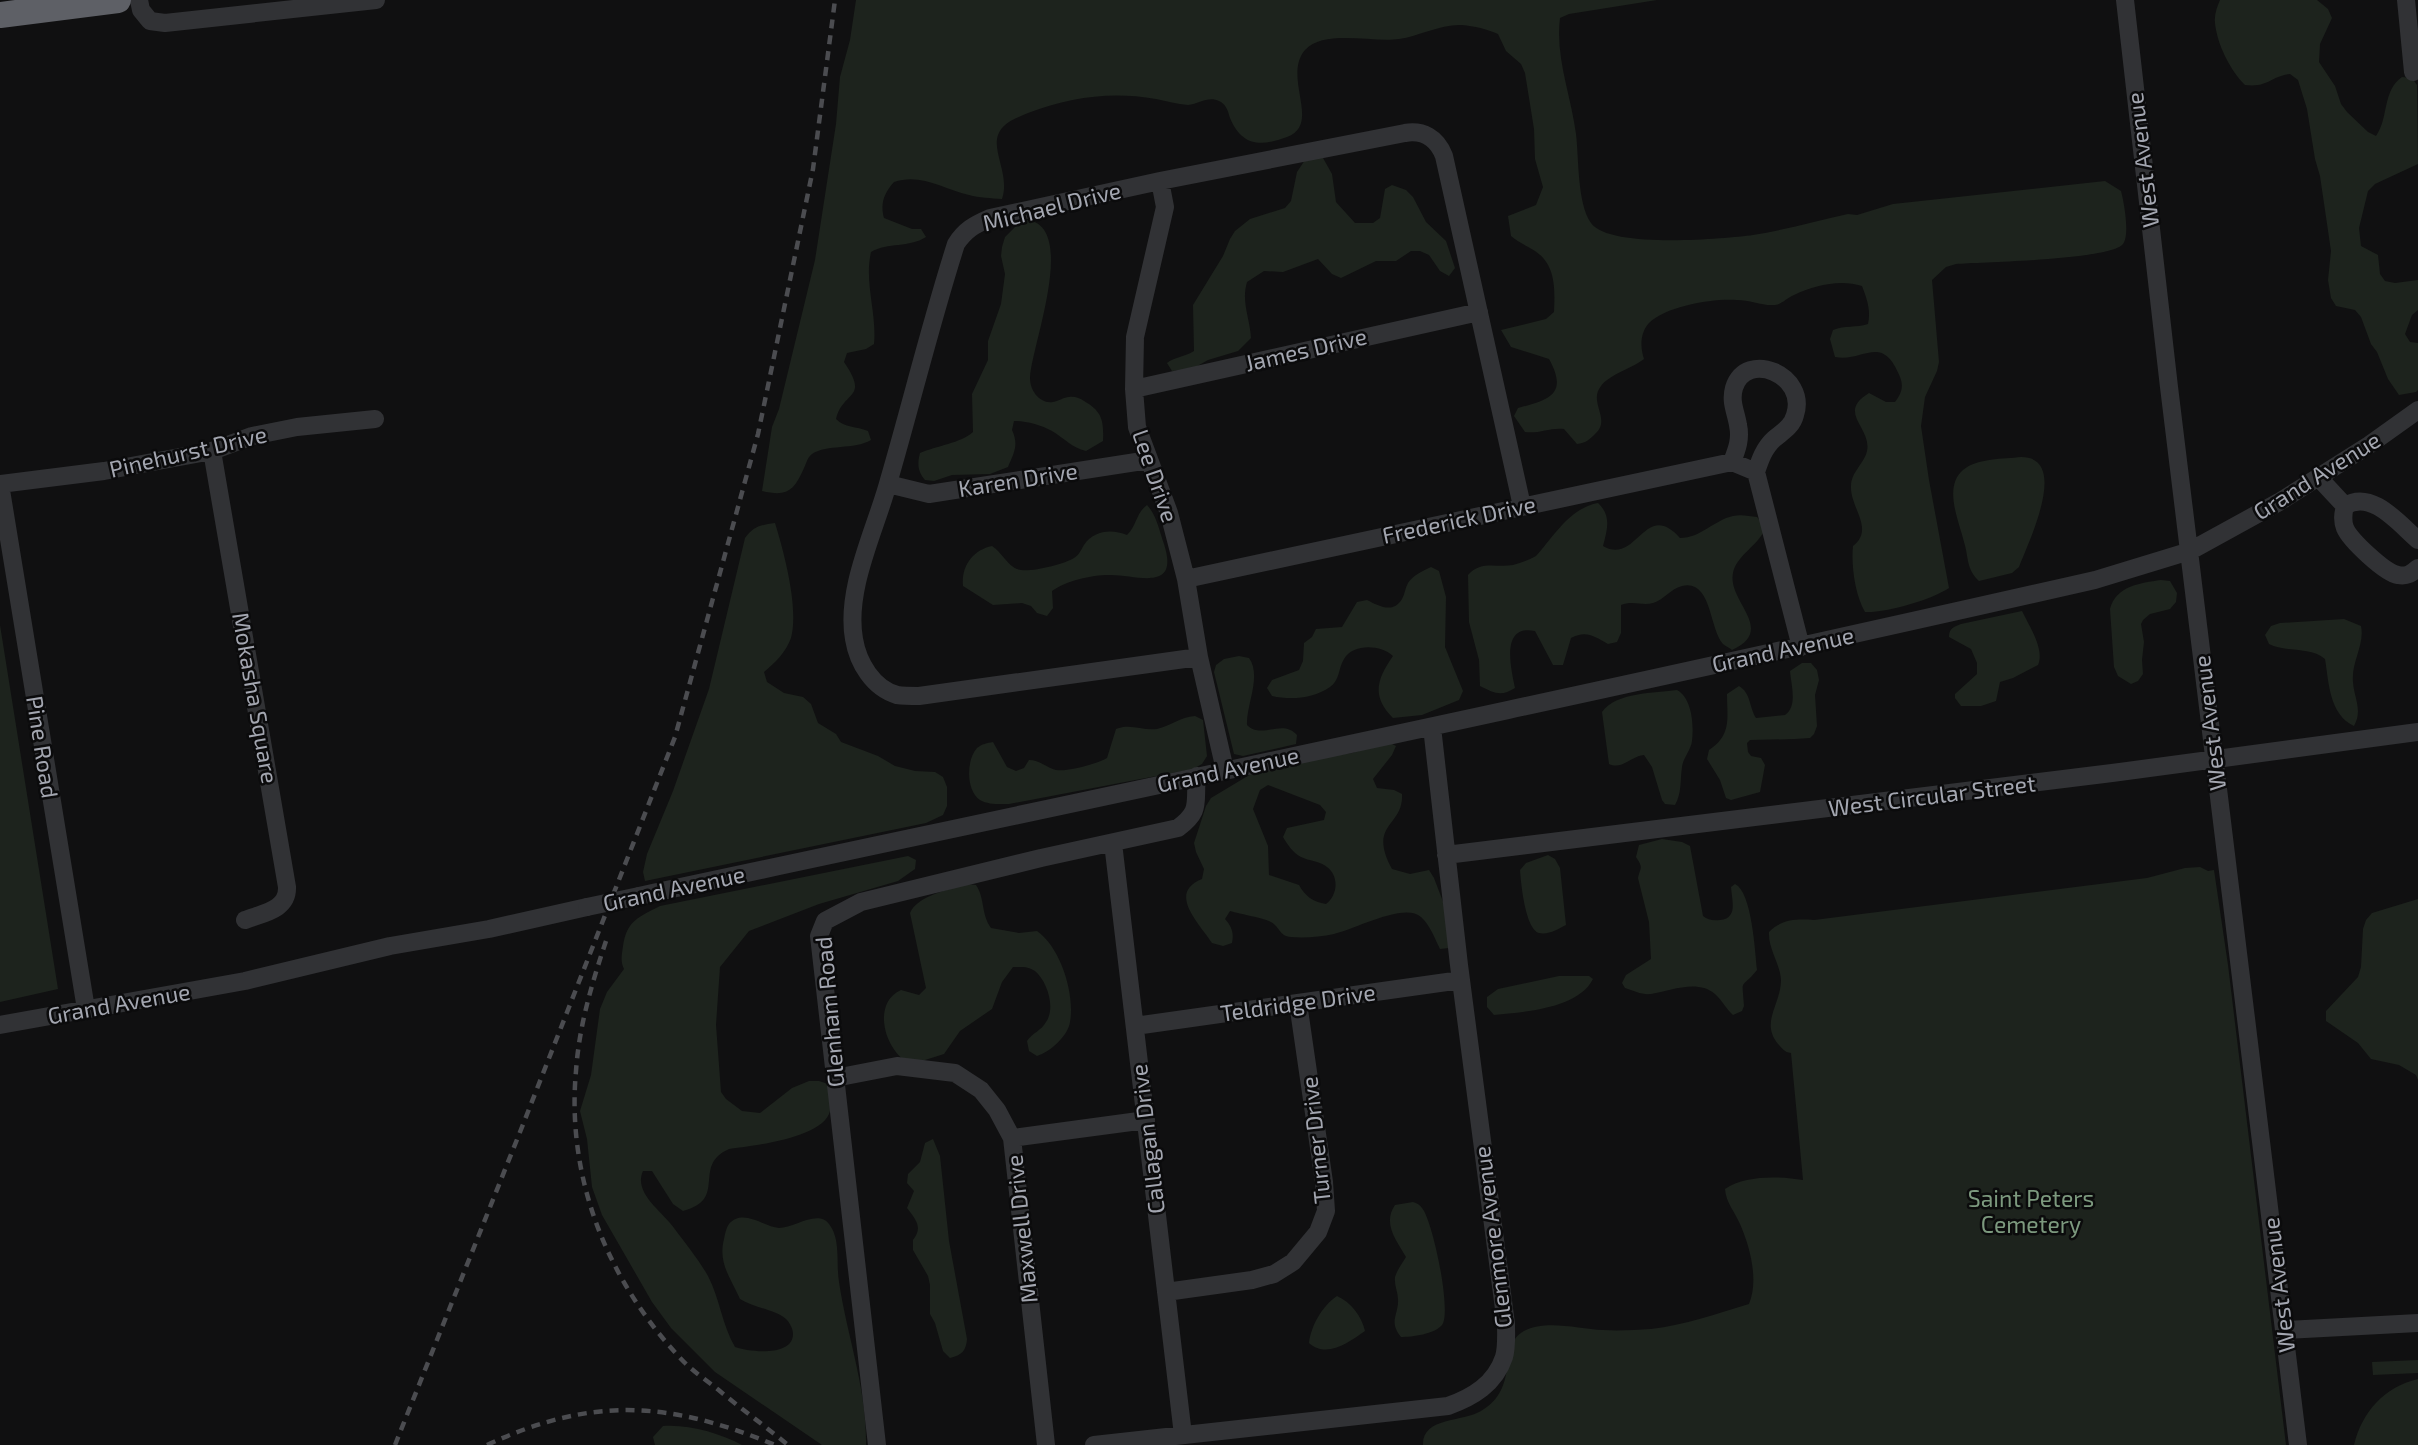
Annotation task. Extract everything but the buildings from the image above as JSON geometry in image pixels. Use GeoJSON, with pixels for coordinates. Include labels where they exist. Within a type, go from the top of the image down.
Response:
{"type":"FeatureCollection","features":[{"type":"Feature","properties":{"kind":"highway"},"geometry":{"type":"LineString","coordinates":[[0,15],[118,0]]}},
{"type":"Feature","properties":{"kind":"street"},"geometry":{"type":"LineString","coordinates":[[139,0],[141,10],[150,21],[165,23],[376,0]]}},
{"type":"Feature","properties":{"kind":"street","name":"West Avenue"},"geometry":{"type":"LineString","coordinates":[[2125,0],[2298,1445]]}},
{"type":"Feature","properties":{"kind":"street"},"geometry":{"type":"LineString","coordinates":[[2406,0],[2413,72]]}},
{"type":"Feature","properties":{"kind":"street","name":"Michael Drive"},"geometry":{"type":"LineString","coordinates":[[1199,657],[919,696],[898,695],[878,685],[862,666],[854,640],[852,611],[857,583],[888,484],[950,261],[965,230],[990,218],[1160,181],[1405,133],[1420,132],[1427,135],[1438,144],[1444,156],[1522,506]]}},
{"type":"Feature","properties":{"kind":"street","name":"Lee Drive"},"geometry":{"type":"LineString","coordinates":[[1160,181],[1165,207],[1135,337],[1134,389],[1137,427],[1169,513],[1186,579],[1199,657],[1225,769]]}},
{"type":"Feature","properties":{"kind":"street","name":"James Drive"},"geometry":{"type":"LineString","coordinates":[[1134,389],[1479,312]]}},
{"type":"Feature","properties":{"kind":"street"},"geometry":{"type":"LineString","coordinates":[[1756,472],[1732,462],[1739,444],[1738,424],[1732,406],[1734,386],[1745,373],[1760,368],[1774,370],[1787,379],[1796,395],[1796,415],[1786,430],[1762,453],[1756,472],[1801,647]]}},
{"type":"Feature","properties":{"kind":"street","name":"Grand Avenue"},"geometry":{"type":"LineString","coordinates":[[0,1025],[245,981],[390,946],[489,929],[1225,769],[1432,727],[2095,580],[2190,551],[2279,502],[2369,445],[2418,410]]}},
{"type":"Feature","properties":{"kind":"street","name":"Pinehurst Drive"},"geometry":{"type":"LineString","coordinates":[[0,484],[104,471],[212,451],[252,436],[296,427],[375,419]]}},
{"type":"Feature","properties":{"kind":"street","name":"Mokasha Square"},"geometry":{"type":"LineString","coordinates":[[212,451],[287,887],[286,898],[279,907],[245,920]]}},
{"type":"Feature","properties":{"kind":"street","name":"Karen Drive"},"geometry":{"type":"LineString","coordinates":[[888,484],[929,494],[1149,460]]}},
{"type":"Feature","properties":{"kind":"street","name":"Frederick Drive"},"geometry":{"type":"LineString","coordinates":[[1186,579],[1732,462]]}},
{"type":"Feature","properties":{"kind":"street"},"geometry":{"type":"LineString","coordinates":[[2318,477],[2345,506]]}},
{"type":"Feature","properties":{"kind":"street","name":"Pine Road"},"geometry":{"type":"LineString","coordinates":[[0,484],[86,1009]]}},
{"type":"Feature","properties":{"kind":"street"},"geometry":{"type":"LineString","coordinates":[[2418,540],[2373,503],[2351,502],[2345,506],[2343,515],[2347,533],[2352,540],[2390,572],[2403,576],[2418,568]]}},
{"type":"Feature","properties":{"kind":"street","name":"Glenmore Avenue"},"geometry":{"type":"LineString","coordinates":[[1094,1445],[1448,1406],[1469,1399],[1488,1385],[1504,1356],[1506,1324],[1461,980],[1432,727]]}},
{"type":"Feature","properties":{"kind":"street","name":"West Circular Street"},"geometry":{"type":"LineString","coordinates":[[1446,855],[2215,761],[2418,732]]}},
{"type":"Feature","properties":{"kind":"street","name":"Glenham Road"},"geometry":{"type":"LineString","coordinates":[[877,1445],[818,936],[825,921],[861,902],[1178,828],[1190,819],[1196,809],[1197,776]]}},
{"type":"Feature","properties":{"kind":"street","name":"Callagan Drive"},"geometry":{"type":"LineString","coordinates":[[1113,843],[1183,1435]]}},
{"type":"Feature","properties":{"kind":"street","name":"Teldridge Drive"},"geometry":{"type":"LineString","coordinates":[[1135,1026],[1461,980]]}},
{"type":"Feature","properties":{"kind":"street","name":"Turner Drive"},"geometry":{"type":"LineString","coordinates":[[1166,1292],[1252,1280],[1274,1273],[1293,1262],[1318,1232],[1326,1210],[1324,1182],[1298,1003]]}},
{"type":"Feature","properties":{"kind":"street","name":"Maxwell Drive"},"geometry":{"type":"LineString","coordinates":[[835,1078],[897,1066],[955,1073],[981,1090],[996,1110],[1012,1138],[1046,1445]]}},
{"type":"Feature","properties":{"kind":"street"},"geometry":{"type":"LineString","coordinates":[[1012,1138],[1146,1120]]}},
{"type":"Feature","properties":{"kind":"street"},"geometry":{"type":"LineString","coordinates":[[2284,1330],[2418,1323]]}},
{"type":"Feature","properties":{"kind":"green space"},"geometry":{"type":"Polygon","coordinates":[[[856,0],[1657,0],[1569,14],[1560,18],[1560,47],[1574,119],[1583,204],[1591,223],[1602,231],[1642,239],[1738,237],[1777,231],[1848,214],[1857,215],[1893,204],[2105,181],[2121,191],[2126,218],[2125,240],[2113,249],[2095,254],[1956,264],[1946,267],[1932,280],[1939,362],[1925,397],[1921,426],[1949,588],[1908,605],[1865,612],[1856,589],[1853,571],[1853,546],[1862,533],[1862,525],[1851,486],[1853,476],[1867,451],[1867,442],[1855,414],[1855,407],[1869,393],[1886,402],[1895,402],[1902,384],[1893,363],[1879,352],[1845,358],[1835,357],[1830,339],[1833,330],[1868,324],[1869,309],[1862,286],[1837,283],[1819,286],[1802,291],[1775,305],[1742,300],[1716,300],[1667,312],[1649,323],[1644,331],[1641,345],[1644,359],[1601,386],[1597,398],[1601,416],[1600,428],[1589,439],[1577,444],[1564,429],[1525,432],[1514,416],[1518,408],[1552,394],[1557,381],[1549,359],[1511,347],[1501,330],[1546,319],[1554,312],[1551,270],[1535,251],[1511,236],[1508,216],[1536,205],[1543,187],[1535,159],[1534,129],[1525,73],[1521,64],[1506,51],[1498,34],[1467,25],[1446,26],[1399,39],[1324,40],[1305,50],[1299,61],[1297,73],[1301,122],[1297,131],[1287,137],[1260,143],[1246,139],[1235,127],[1225,106],[1215,100],[1188,105],[1139,97],[1091,97],[1044,107],[1003,127],[997,142],[1004,182],[1002,199],[973,196],[913,179],[894,182],[884,199],[884,218],[912,229],[921,229],[926,237],[913,243],[884,247],[871,252],[869,275],[874,344],[866,349],[847,353],[844,362],[855,383],[855,389],[839,410],[836,419],[868,431],[871,440],[812,454],[793,487],[784,492],[771,493],[762,491],[772,427],[779,409],[815,260],[836,124],[840,77],[850,40],[856,0]]]}},
{"type":"Feature","properties":{"kind":"green space"},"geometry":{"type":"Polygon","coordinates":[[[2220,0],[2317,0],[2328,9],[2332,18],[2320,44],[2319,62],[2335,86],[2347,112],[2376,136],[2383,121],[2388,97],[2396,83],[2402,77],[2412,78],[2417,85],[2418,164],[2375,184],[2368,191],[2359,228],[2361,246],[2378,255],[2380,274],[2385,281],[2395,283],[2418,280],[2418,310],[2412,315],[2405,334],[2410,342],[2418,343],[2416,392],[2399,395],[2388,379],[2361,317],[2355,310],[2336,306],[2331,298],[2328,280],[2331,251],[2320,176],[2307,109],[2298,80],[2290,74],[2259,85],[2245,85],[2239,79],[2221,48],[2216,31],[2216,11],[2220,0]]]}},
{"type":"Feature","properties":{"kind":"green space"},"geometry":{"type":"Polygon","coordinates":[[[1307,157],[1323,158],[1332,174],[1336,202],[1355,223],[1373,223],[1380,218],[1385,189],[1392,185],[1406,190],[1413,197],[1426,222],[1446,241],[1455,268],[1449,276],[1440,271],[1429,255],[1411,251],[1396,261],[1376,261],[1341,278],[1332,274],[1318,259],[1283,272],[1264,271],[1247,282],[1245,289],[1251,338],[1238,351],[1208,360],[1192,369],[1172,371],[1167,363],[1194,351],[1193,305],[1235,231],[1250,219],[1285,208],[1291,201],[1297,172],[1307,157]]]}},
{"type":"Feature","properties":{"kind":"green space"},"geometry":{"type":"Polygon","coordinates":[[[1028,220],[1042,228],[1050,244],[1051,265],[1032,363],[1032,388],[1044,401],[1053,402],[1073,397],[1090,405],[1101,417],[1103,441],[1086,451],[1076,448],[1043,427],[1014,421],[1012,430],[1015,449],[1008,467],[990,474],[952,475],[934,481],[925,480],[919,468],[920,453],[955,442],[973,432],[972,394],[988,360],[988,341],[1001,304],[1005,274],[1002,247],[1005,237],[1019,223],[1028,220]]]}},
{"type":"Feature","properties":{"kind":"green space"},"geometry":{"type":"Polygon","coordinates":[[[2021,457],[2036,461],[2043,471],[2042,504],[2036,523],[2019,567],[2012,573],[1979,581],[1968,563],[1954,504],[1954,485],[1963,470],[1976,463],[2021,457]]]}},
{"type":"Feature","properties":{"kind":"green space"},"geometry":{"type":"Polygon","coordinates":[[[1598,503],[1607,518],[1603,546],[1615,550],[1624,548],[1649,528],[1658,525],[1668,528],[1680,538],[1694,535],[1733,516],[1757,517],[1763,524],[1763,533],[1738,562],[1733,573],[1733,584],[1751,624],[1745,642],[1732,650],[1723,644],[1704,597],[1692,586],[1682,586],[1653,603],[1621,605],[1621,633],[1617,642],[1608,644],[1586,634],[1571,638],[1563,665],[1553,665],[1535,631],[1517,634],[1510,649],[1515,688],[1498,693],[1480,686],[1479,660],[1469,622],[1468,575],[1483,566],[1513,565],[1536,556],[1571,517],[1598,503]]]}},
{"type":"Feature","properties":{"kind":"green space"},"geometry":{"type":"Polygon","coordinates":[[[1147,505],[1157,523],[1167,560],[1166,570],[1160,576],[1142,578],[1102,575],[1071,582],[1052,591],[1053,608],[1047,616],[1022,603],[993,605],[963,586],[966,566],[974,555],[985,548],[992,546],[1013,567],[1021,570],[1056,565],[1076,557],[1093,536],[1109,532],[1127,535],[1147,505]]]}},
{"type":"Feature","properties":{"kind":"green space"},"geometry":{"type":"Polygon","coordinates":[[[775,523],[792,596],[793,626],[786,648],[764,672],[767,682],[784,693],[803,697],[811,704],[818,723],[836,734],[841,742],[878,756],[895,766],[935,772],[943,777],[947,787],[947,806],[943,815],[926,823],[645,881],[643,872],[647,854],[673,791],[709,689],[745,538],[758,527],[775,523]]]}},
{"type":"Feature","properties":{"kind":"green space"},"geometry":{"type":"Polygon","coordinates":[[[1431,567],[1439,571],[1446,597],[1445,647],[1463,691],[1459,700],[1422,715],[1393,718],[1381,702],[1379,687],[1383,672],[1393,656],[1368,647],[1348,654],[1336,681],[1323,691],[1301,698],[1272,696],[1267,688],[1272,680],[1299,670],[1303,661],[1304,643],[1312,637],[1316,629],[1342,627],[1357,602],[1367,600],[1386,607],[1398,604],[1410,580],[1431,567]]]}},
{"type":"Feature","properties":{"kind":"green space"},"geometry":{"type":"Polygon","coordinates":[[[2161,580],[2170,581],[2177,593],[2176,602],[2170,609],[2150,614],[2143,620],[2143,674],[2138,681],[2131,684],[2118,676],[2114,667],[2110,609],[2118,595],[2130,587],[2161,580]]]}},
{"type":"Feature","properties":{"kind":"green space"},"geometry":{"type":"Polygon","coordinates":[[[2022,611],[2038,645],[2038,665],[2000,682],[1996,701],[1981,706],[1961,706],[1955,694],[1977,674],[1977,663],[1971,649],[1949,637],[1951,630],[1961,624],[2022,611]]]}},
{"type":"Feature","properties":{"kind":"green space"},"geometry":{"type":"Polygon","coordinates":[[[2344,619],[2361,626],[2362,633],[2353,675],[2358,709],[2354,726],[2339,714],[2335,706],[2329,688],[2325,659],[2312,652],[2276,647],[2269,644],[2265,635],[2271,626],[2280,623],[2344,619]]]}},
{"type":"Feature","properties":{"kind":"green space"},"geometry":{"type":"Polygon","coordinates":[[[0,625],[58,989],[0,1002],[0,625]]]}},
{"type":"Feature","properties":{"kind":"green space"},"geometry":{"type":"Polygon","coordinates":[[[1239,656],[1249,658],[1254,673],[1247,725],[1259,730],[1291,730],[1297,735],[1296,744],[1243,756],[1234,754],[1214,672],[1216,665],[1224,659],[1239,656]]]}},
{"type":"Feature","properties":{"kind":"green space"},"geometry":{"type":"Polygon","coordinates":[[[1802,663],[1811,663],[1817,670],[1819,680],[1815,695],[1817,726],[1814,734],[1810,738],[1750,740],[1747,743],[1748,752],[1751,756],[1761,758],[1765,765],[1760,792],[1731,800],[1726,798],[1720,780],[1707,759],[1709,750],[1725,732],[1727,694],[1739,686],[1743,689],[1756,718],[1785,715],[1793,701],[1790,671],[1802,663]]]}},
{"type":"Feature","properties":{"kind":"green space"},"geometry":{"type":"Polygon","coordinates":[[[1677,690],[1689,705],[1693,735],[1683,764],[1680,791],[1675,805],[1665,804],[1662,800],[1652,767],[1644,755],[1623,764],[1609,764],[1602,712],[1608,705],[1626,697],[1677,690]]]}},
{"type":"Feature","properties":{"kind":"green space"},"geometry":{"type":"Polygon","coordinates":[[[1195,716],[1203,720],[1207,756],[1202,764],[1193,769],[1009,804],[983,802],[972,790],[969,767],[973,753],[985,744],[993,742],[1007,767],[1016,771],[1024,768],[1029,760],[1056,770],[1067,770],[1107,758],[1116,729],[1157,729],[1195,716]]]}},
{"type":"Feature","properties":{"kind":"green space"},"geometry":{"type":"Polygon","coordinates":[[[1388,742],[1396,746],[1373,779],[1377,788],[1402,794],[1398,813],[1385,834],[1385,854],[1392,869],[1410,874],[1429,870],[1450,920],[1449,948],[1440,949],[1430,928],[1421,917],[1413,913],[1379,918],[1334,934],[1291,937],[1284,935],[1268,921],[1230,911],[1225,919],[1232,930],[1232,943],[1223,946],[1212,943],[1194,918],[1186,900],[1192,885],[1202,879],[1204,869],[1194,843],[1211,798],[1251,774],[1315,758],[1352,753],[1388,742]],[[1268,785],[1260,790],[1253,809],[1268,846],[1269,875],[1299,885],[1310,898],[1326,904],[1335,891],[1331,871],[1321,863],[1298,855],[1283,837],[1287,828],[1324,820],[1326,812],[1320,805],[1268,785]]]}},
{"type":"Feature","properties":{"kind":"green space"},"geometry":{"type":"Polygon","coordinates":[[[1662,839],[1690,846],[1703,916],[1717,920],[1729,916],[1733,908],[1731,887],[1735,884],[1745,898],[1752,923],[1757,970],[1743,985],[1742,1011],[1733,1015],[1715,994],[1700,987],[1684,987],[1648,994],[1625,988],[1622,983],[1626,975],[1651,959],[1649,922],[1638,878],[1641,866],[1636,857],[1639,845],[1662,839]]]}},
{"type":"Feature","properties":{"kind":"green space"},"geometry":{"type":"Polygon","coordinates":[[[1548,855],[1555,859],[1560,868],[1566,925],[1539,933],[1534,930],[1527,915],[1520,870],[1526,863],[1548,855]]]}},
{"type":"Feature","properties":{"kind":"green space"},"geometry":{"type":"Polygon","coordinates":[[[908,856],[916,860],[915,869],[898,881],[819,904],[749,931],[720,967],[716,1025],[721,1092],[742,1111],[760,1113],[792,1088],[809,1081],[819,1081],[828,1084],[830,1094],[831,1108],[825,1120],[801,1134],[754,1146],[729,1149],[718,1156],[712,1164],[708,1191],[704,1199],[697,1206],[683,1211],[673,1204],[652,1171],[643,1171],[641,1179],[645,1194],[674,1228],[708,1276],[731,1339],[735,1347],[742,1349],[778,1350],[791,1341],[793,1332],[786,1319],[740,1299],[726,1270],[723,1255],[729,1224],[747,1218],[779,1228],[819,1218],[829,1224],[837,1244],[839,1282],[860,1383],[866,1445],[822,1445],[715,1372],[671,1328],[652,1302],[602,1215],[592,1187],[587,1139],[580,1111],[591,1075],[600,1009],[607,992],[624,969],[622,958],[625,937],[635,920],[660,906],[908,856]]]}},
{"type":"Feature","properties":{"kind":"green space","name":"Saint Peters Cemetery"},"geometry":{"type":"Polygon","coordinates":[[[2200,867],[2208,871],[2214,870],[2286,1445],[1423,1445],[1424,1436],[1429,1429],[1481,1411],[1493,1402],[1501,1391],[1516,1338],[1533,1327],[1552,1325],[1609,1330],[1651,1329],[1688,1322],[1749,1304],[1753,1285],[1750,1253],[1725,1189],[1752,1179],[1773,1177],[1803,1180],[1791,1053],[1778,1044],[1771,1028],[1781,980],[1769,938],[1769,932],[1774,928],[1795,920],[1814,920],[2147,878],[2200,867]]]}},
{"type":"Feature","properties":{"kind":"green space"},"geometry":{"type":"Polygon","coordinates":[[[967,884],[976,885],[979,890],[991,928],[1019,933],[1037,931],[1053,948],[1068,985],[1071,1011],[1069,1027],[1058,1043],[1047,1051],[1037,1056],[1029,1051],[1027,1041],[1044,1025],[1049,1016],[1049,995],[1035,971],[1013,967],[1002,982],[992,1009],[960,1031],[944,1054],[907,1062],[892,1047],[884,1026],[884,1015],[892,996],[901,990],[919,995],[926,988],[910,913],[927,897],[967,884]]]}},
{"type":"Feature","properties":{"kind":"green space"},"geometry":{"type":"Polygon","coordinates":[[[2418,899],[2418,1080],[2416,1075],[2399,1065],[2371,1059],[2358,1043],[2326,1021],[2326,1011],[2358,977],[2366,920],[2372,913],[2418,899]]]}},
{"type":"Feature","properties":{"kind":"green space"},"geometry":{"type":"Polygon","coordinates":[[[1559,976],[1589,976],[1593,979],[1586,989],[1575,997],[1549,1007],[1494,1015],[1487,1007],[1487,997],[1498,989],[1559,976]]]}},
{"type":"Feature","properties":{"kind":"green space"},"geometry":{"type":"Polygon","coordinates":[[[933,1139],[940,1156],[949,1241],[967,1339],[963,1352],[950,1358],[943,1351],[930,1314],[928,1276],[913,1250],[913,1240],[918,1227],[907,1208],[914,1191],[907,1183],[908,1174],[920,1162],[925,1143],[933,1139]]]}},
{"type":"Feature","properties":{"kind":"green space"},"geometry":{"type":"Polygon","coordinates":[[[1413,1202],[1422,1208],[1431,1230],[1443,1286],[1444,1317],[1442,1325],[1434,1331],[1401,1337],[1395,1327],[1398,1299],[1395,1277],[1406,1257],[1392,1232],[1390,1219],[1395,1205],[1413,1202]]]}},
{"type":"Feature","properties":{"kind":"green space"},"geometry":{"type":"Polygon","coordinates":[[[1337,1296],[1355,1310],[1365,1331],[1338,1347],[1316,1348],[1309,1343],[1315,1323],[1322,1311],[1337,1296]]]}},
{"type":"Feature","properties":{"kind":"green space"},"geometry":{"type":"Polygon","coordinates":[[[2418,1360],[2418,1373],[2373,1375],[2372,1362],[2418,1360]]]}},
{"type":"Feature","properties":{"kind":"green space"},"geometry":{"type":"Polygon","coordinates":[[[2418,1379],[2418,1445],[2354,1445],[2363,1422],[2376,1403],[2395,1388],[2418,1379]]]}},
{"type":"Feature","properties":{"kind":"green space"},"geometry":{"type":"Polygon","coordinates":[[[663,1426],[704,1430],[742,1445],[655,1445],[653,1437],[663,1426]]]}},
{"type":"Feature","properties":{"kind":"railway"},"geometry":{"type":"LineString","coordinates":[[395,1445],[675,737],[758,434],[813,169],[835,0]]}},
{"type":"Feature","properties":{"kind":"railway"},"geometry":{"type":"LineString","coordinates":[[606,941],[583,1021],[576,1071],[578,1151],[598,1228],[614,1264],[657,1332],[697,1374],[788,1445]]}},
{"type":"Feature","properties":{"kind":"railway"},"geometry":{"type":"LineString","coordinates":[[487,1445],[561,1418],[631,1410],[700,1420],[775,1445]]}}]}
